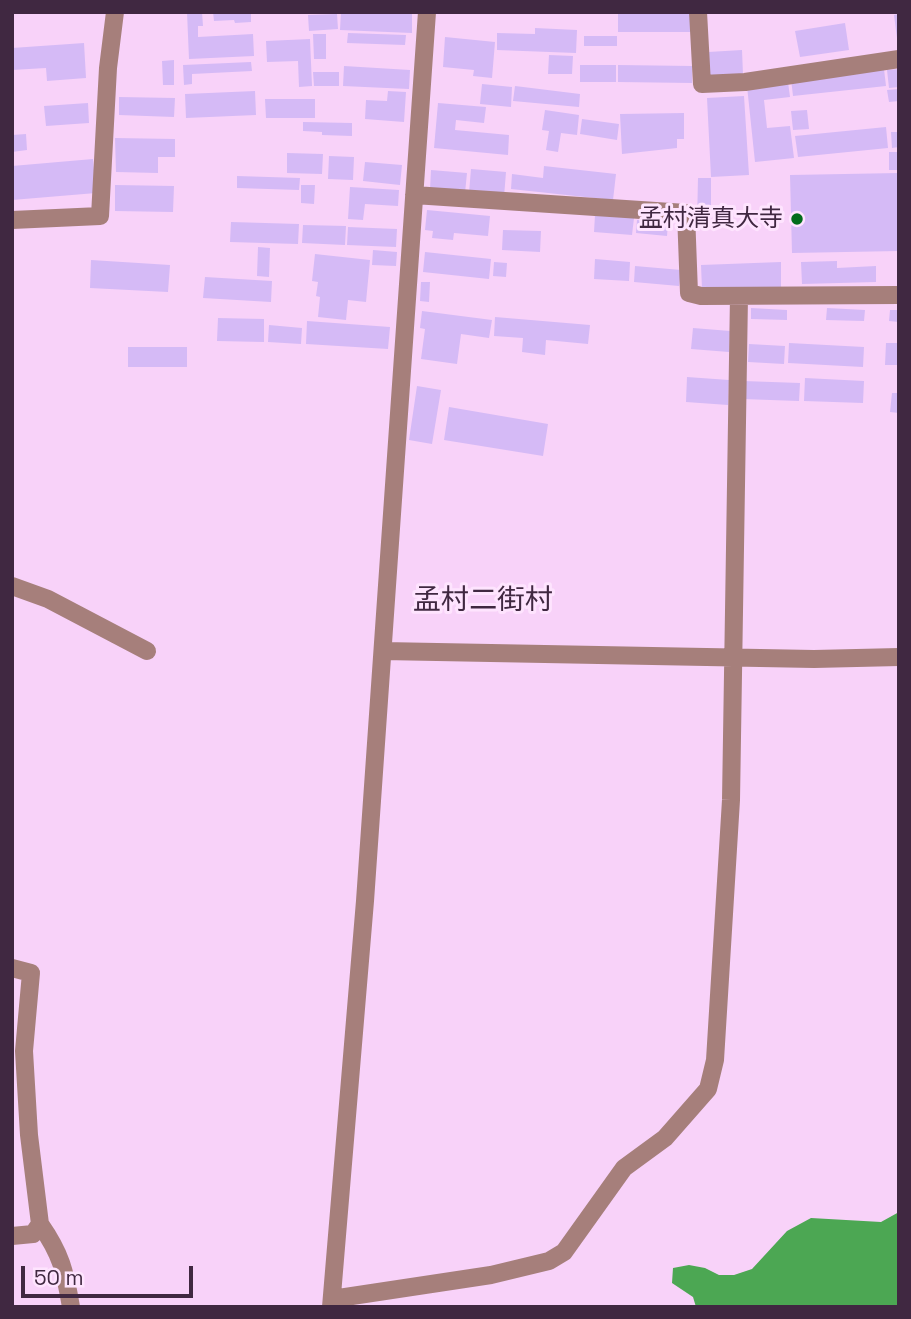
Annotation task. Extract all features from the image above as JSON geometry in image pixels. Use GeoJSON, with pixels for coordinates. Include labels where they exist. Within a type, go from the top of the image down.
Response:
{"type":"FeatureCollection","features":[{"type":"Feature","properties":{"kind":"street"},"geometry":{"type":"LineString","coordinates":[[12,220],[100,216],[108,68],[115,12]]}},
{"type":"Feature","properties":{"kind":"street"},"geometry":{"type":"LineString","coordinates":[[427,12],[365,901],[332,1303],[491,1275],[549,1261],[564,1252],[624,1168],[665,1138],[708,1089],[715,1060],[731,800],[739,296]]}},
{"type":"Feature","properties":{"kind":"street"},"geometry":{"type":"LineString","coordinates":[[698,12],[702,84],[745,82],[899,60]]}},
{"type":"Feature","properties":{"kind":"street"},"geometry":{"type":"LineString","coordinates":[[414,195],[686,213],[689,293],[701,296],[899,294]]}},
{"type":"Feature","properties":{"kind":"street"},"geometry":{"type":"LineString","coordinates":[[12,586],[48,599],[147,651]]}},
{"type":"Feature","properties":{"kind":"street"},"geometry":{"type":"LineString","coordinates":[[383,651],[733,658],[899,657]]}},
{"type":"Feature","properties":{"kind":"street"},"geometry":{"type":"LineString","coordinates":[[12,968],[31,973],[24,1051],[29,1135],[40,1224],[56,1247],[66,1277],[71,1307]]}},
{"type":"Feature","properties":{"kind":"street"},"geometry":{"type":"LineString","coordinates":[[12,1236],[33,1234],[40,1224]]}},
{"type":"Feature","properties":{"kind":"shaded area"},"geometry":{"type":"Polygon","coordinates":[[[899,1212],[899,1307],[696,1307],[693,1297],[672,1283],[673,1268],[689,1265],[705,1268],[719,1275],[734,1275],[752,1269],[787,1231],[811,1218],[881,1222],[899,1212]]]}},
{"type":"Feature","properties":{"kind":"building"},"geometry":{"type":"Polygon","coordinates":[[[187,12],[202,12],[203,26],[198,26],[198,37],[253,34],[254,56],[189,59],[187,12]]]}},
{"type":"Feature","properties":{"kind":"building"},"geometry":{"type":"Polygon","coordinates":[[[213,12],[251,12],[251,22],[214,21],[213,12]]]}},
{"type":"Feature","properties":{"kind":"building"},"geometry":{"type":"Polygon","coordinates":[[[341,12],[412,12],[412,33],[340,30],[341,12]]]}},
{"type":"Feature","properties":{"kind":"building"},"geometry":{"type":"Polygon","coordinates":[[[618,12],[691,12],[691,32],[618,32],[618,12]]]}},
{"type":"Feature","properties":{"kind":"building"},"geometry":{"type":"Polygon","coordinates":[[[337,14],[338,29],[309,31],[308,15],[337,14]]]}},
{"type":"Feature","properties":{"kind":"building"},"geometry":{"type":"Polygon","coordinates":[[[899,14],[899,37],[897,38],[894,15],[899,14]]]}},
{"type":"Feature","properties":{"kind":"building"},"geometry":{"type":"Polygon","coordinates":[[[845,23],[849,50],[800,57],[795,31],[845,23]]]}},
{"type":"Feature","properties":{"kind":"building"},"geometry":{"type":"Polygon","coordinates":[[[535,28],[577,30],[576,53],[497,50],[497,33],[535,34],[535,28]]]}},
{"type":"Feature","properties":{"kind":"building"},"geometry":{"type":"Polygon","coordinates":[[[348,33],[406,35],[405,45],[347,43],[348,33]]]}},
{"type":"Feature","properties":{"kind":"building"},"geometry":{"type":"Polygon","coordinates":[[[313,34],[326,34],[326,59],[314,59],[313,34]]]}},
{"type":"Feature","properties":{"kind":"building"},"geometry":{"type":"Polygon","coordinates":[[[584,36],[617,36],[617,46],[584,46],[584,36]]]}},
{"type":"Feature","properties":{"kind":"building"},"geometry":{"type":"Polygon","coordinates":[[[445,37],[495,42],[492,78],[473,76],[474,70],[443,67],[445,37]]]}},
{"type":"Feature","properties":{"kind":"building"},"geometry":{"type":"Polygon","coordinates":[[[310,39],[312,86],[299,87],[298,61],[267,62],[266,41],[310,39]]]}},
{"type":"Feature","properties":{"kind":"building"},"geometry":{"type":"Polygon","coordinates":[[[84,43],[86,78],[47,81],[46,68],[12,70],[12,48],[84,43]]]}},
{"type":"Feature","properties":{"kind":"building"},"geometry":{"type":"Polygon","coordinates":[[[742,50],[743,75],[709,77],[708,52],[742,50]]]}},
{"type":"Feature","properties":{"kind":"building"},"geometry":{"type":"Polygon","coordinates":[[[549,55],[573,56],[572,74],[548,74],[549,55]]]}},
{"type":"Feature","properties":{"kind":"building"},"geometry":{"type":"Polygon","coordinates":[[[174,60],[174,85],[163,85],[162,61],[174,60]]]}},
{"type":"Feature","properties":{"kind":"building"},"geometry":{"type":"Polygon","coordinates":[[[251,62],[252,71],[192,74],[192,84],[184,85],[183,65],[251,62]]]}},
{"type":"Feature","properties":{"kind":"building"},"geometry":{"type":"Polygon","coordinates":[[[580,65],[616,65],[616,82],[580,82],[580,65]]]}},
{"type":"Feature","properties":{"kind":"building"},"geometry":{"type":"Polygon","coordinates":[[[618,65],[692,66],[692,83],[618,82],[618,65]]]}},
{"type":"Feature","properties":{"kind":"building"},"geometry":{"type":"Polygon","coordinates":[[[344,66],[410,70],[409,89],[343,86],[344,66]]]}},
{"type":"Feature","properties":{"kind":"building"},"geometry":{"type":"Polygon","coordinates":[[[884,69],[886,86],[793,96],[791,79],[884,69]]]}},
{"type":"Feature","properties":{"kind":"building"},"geometry":{"type":"Polygon","coordinates":[[[899,69],[899,87],[889,88],[887,70],[899,69]]]}},
{"type":"Feature","properties":{"kind":"building"},"geometry":{"type":"Polygon","coordinates":[[[313,72],[339,72],[339,86],[314,86],[313,72]]]}},
{"type":"Feature","properties":{"kind":"building"},"geometry":{"type":"Polygon","coordinates":[[[788,82],[790,97],[764,100],[767,128],[790,126],[794,158],[755,162],[747,86],[788,82]]]}},
{"type":"Feature","properties":{"kind":"building"},"geometry":{"type":"Polygon","coordinates":[[[482,84],[512,87],[511,107],[480,104],[482,84]]]}},
{"type":"Feature","properties":{"kind":"building"},"geometry":{"type":"Polygon","coordinates":[[[515,86],[580,94],[579,107],[513,101],[515,86]]]}},
{"type":"Feature","properties":{"kind":"building"},"geometry":{"type":"Polygon","coordinates":[[[899,89],[899,101],[889,102],[887,90],[899,89]]]}},
{"type":"Feature","properties":{"kind":"building"},"geometry":{"type":"Polygon","coordinates":[[[255,91],[256,115],[186,118],[185,94],[255,91]]]}},
{"type":"Feature","properties":{"kind":"building"},"geometry":{"type":"Polygon","coordinates":[[[388,91],[406,92],[404,122],[365,119],[366,100],[387,101],[388,91]]]}},
{"type":"Feature","properties":{"kind":"building"},"geometry":{"type":"Polygon","coordinates":[[[744,96],[749,175],[711,177],[707,98],[744,96]]]}},
{"type":"Feature","properties":{"kind":"building"},"geometry":{"type":"Polygon","coordinates":[[[119,97],[175,98],[174,117],[119,115],[119,97]]]}},
{"type":"Feature","properties":{"kind":"building"},"geometry":{"type":"Polygon","coordinates":[[[265,99],[315,99],[315,118],[266,118],[265,99]]]}},
{"type":"Feature","properties":{"kind":"building"},"geometry":{"type":"Polygon","coordinates":[[[88,103],[89,123],[46,126],[44,106],[88,103]]]}},
{"type":"Feature","properties":{"kind":"building"},"geometry":{"type":"Polygon","coordinates":[[[438,103],[486,107],[484,123],[456,120],[455,130],[509,135],[508,155],[434,148],[438,103]]]}},
{"type":"Feature","properties":{"kind":"building"},"geometry":{"type":"Polygon","coordinates":[[[545,110],[579,115],[577,135],[561,133],[558,152],[546,150],[549,131],[542,130],[545,110]]]}},
{"type":"Feature","properties":{"kind":"building"},"geometry":{"type":"Polygon","coordinates":[[[807,110],[809,129],[793,130],[791,111],[807,110]]]}},
{"type":"Feature","properties":{"kind":"building"},"geometry":{"type":"Polygon","coordinates":[[[684,113],[684,139],[677,139],[677,148],[622,154],[620,114],[684,113]]]}},
{"type":"Feature","properties":{"kind":"building"},"geometry":{"type":"Polygon","coordinates":[[[582,119],[619,124],[617,140],[580,134],[582,119]]]}},
{"type":"Feature","properties":{"kind":"building"},"geometry":{"type":"Polygon","coordinates":[[[303,122],[352,123],[352,136],[303,131],[303,122]]]}},
{"type":"Feature","properties":{"kind":"building"},"geometry":{"type":"Polygon","coordinates":[[[886,127],[888,148],[798,157],[795,136],[886,127]]]}},
{"type":"Feature","properties":{"kind":"building"},"geometry":{"type":"Polygon","coordinates":[[[891,132],[899,132],[899,147],[892,148],[891,132]]]}},
{"type":"Feature","properties":{"kind":"building"},"geometry":{"type":"Polygon","coordinates":[[[26,134],[27,150],[12,152],[12,135],[26,134]]]}},
{"type":"Feature","properties":{"kind":"building"},"geometry":{"type":"Polygon","coordinates":[[[115,138],[175,139],[175,157],[158,157],[158,173],[116,172],[115,138]]]}},
{"type":"Feature","properties":{"kind":"building"},"geometry":{"type":"Polygon","coordinates":[[[889,152],[899,152],[899,170],[889,170],[889,152]]]}},
{"type":"Feature","properties":{"kind":"building"},"geometry":{"type":"Polygon","coordinates":[[[287,153],[323,154],[322,174],[287,173],[287,153]]]}},
{"type":"Feature","properties":{"kind":"building"},"geometry":{"type":"Polygon","coordinates":[[[329,156],[354,157],[353,180],[328,179],[329,156]]]}},
{"type":"Feature","properties":{"kind":"building"},"geometry":{"type":"Polygon","coordinates":[[[93,159],[96,193],[12,200],[12,166],[93,159]]]}},
{"type":"Feature","properties":{"kind":"building"},"geometry":{"type":"Polygon","coordinates":[[[365,162],[402,165],[400,185],[363,181],[365,162]]]}},
{"type":"Feature","properties":{"kind":"building"},"geometry":{"type":"Polygon","coordinates":[[[544,166],[616,174],[613,200],[511,189],[512,174],[543,178],[544,166]]]}},
{"type":"Feature","properties":{"kind":"building"},"geometry":{"type":"Polygon","coordinates":[[[471,169],[506,172],[504,197],[469,193],[471,169]]]}},
{"type":"Feature","properties":{"kind":"building"},"geometry":{"type":"Polygon","coordinates":[[[431,170],[467,173],[465,193],[430,190],[431,170]]]}},
{"type":"Feature","properties":{"kind":"building"},"geometry":{"type":"Polygon","coordinates":[[[899,173],[899,251],[792,253],[790,175],[899,173]]]}},
{"type":"Feature","properties":{"kind":"building"},"geometry":{"type":"Polygon","coordinates":[[[237,176],[300,178],[299,190],[237,188],[237,176]]]}},
{"type":"Feature","properties":{"kind":"building"},"geometry":{"type":"Polygon","coordinates":[[[698,178],[711,178],[711,223],[697,223],[698,178]]]}},
{"type":"Feature","properties":{"kind":"building"},"geometry":{"type":"Polygon","coordinates":[[[115,185],[174,186],[173,212],[115,211],[115,185]]]}},
{"type":"Feature","properties":{"kind":"building"},"geometry":{"type":"Polygon","coordinates":[[[301,185],[315,185],[314,204],[301,203],[301,185]]]}},
{"type":"Feature","properties":{"kind":"building"},"geometry":{"type":"Polygon","coordinates":[[[350,187],[399,190],[398,206],[365,204],[363,220],[348,219],[350,187]]]}},
{"type":"Feature","properties":{"kind":"building"},"geometry":{"type":"Polygon","coordinates":[[[427,210],[490,216],[488,236],[454,233],[453,240],[432,238],[433,231],[425,230],[427,210]]]}},
{"type":"Feature","properties":{"kind":"building"},"geometry":{"type":"Polygon","coordinates":[[[595,215],[634,218],[632,235],[594,232],[595,215]]]}},
{"type":"Feature","properties":{"kind":"building"},"geometry":{"type":"Polygon","coordinates":[[[637,220],[668,223],[667,236],[636,233],[637,220]]]}},
{"type":"Feature","properties":{"kind":"building"},"geometry":{"type":"Polygon","coordinates":[[[231,222],[299,224],[298,244],[230,242],[231,222]]]}},
{"type":"Feature","properties":{"kind":"building"},"geometry":{"type":"Polygon","coordinates":[[[303,225],[346,226],[345,245],[302,243],[303,225]]]}},
{"type":"Feature","properties":{"kind":"building"},"geometry":{"type":"Polygon","coordinates":[[[348,227],[397,229],[396,247],[347,245],[348,227]]]}},
{"type":"Feature","properties":{"kind":"building"},"geometry":{"type":"Polygon","coordinates":[[[503,230],[541,231],[540,252],[502,250],[503,230]]]}},
{"type":"Feature","properties":{"kind":"building"},"geometry":{"type":"Polygon","coordinates":[[[258,247],[270,248],[269,277],[257,276],[258,247]]]}},
{"type":"Feature","properties":{"kind":"building"},"geometry":{"type":"Polygon","coordinates":[[[373,250],[397,252],[396,266],[372,265],[373,250]]]}},
{"type":"Feature","properties":{"kind":"building"},"geometry":{"type":"Polygon","coordinates":[[[425,252],[491,259],[489,279],[423,272],[425,252]]]}},
{"type":"Feature","properties":{"kind":"building"},"geometry":{"type":"Polygon","coordinates":[[[315,254],[370,260],[366,302],[348,300],[346,320],[318,317],[318,282],[312,281],[315,254]]]}},
{"type":"Feature","properties":{"kind":"building"},"geometry":{"type":"Polygon","coordinates":[[[595,259],[630,262],[629,281],[594,279],[595,259]]]}},
{"type":"Feature","properties":{"kind":"building"},"geometry":{"type":"Polygon","coordinates":[[[91,260],[170,265],[168,292],[90,288],[91,260]]]}},
{"type":"Feature","properties":{"kind":"building"},"geometry":{"type":"Polygon","coordinates":[[[837,261],[837,268],[876,266],[876,282],[802,284],[801,262],[837,261]]]}},
{"type":"Feature","properties":{"kind":"building"},"geometry":{"type":"Polygon","coordinates":[[[494,262],[507,263],[506,277],[493,276],[494,262]]]}},
{"type":"Feature","properties":{"kind":"building"},"geometry":{"type":"Polygon","coordinates":[[[781,262],[781,287],[702,289],[701,265],[781,262]]]}},
{"type":"Feature","properties":{"kind":"building"},"geometry":{"type":"Polygon","coordinates":[[[635,266],[681,270],[679,286],[634,282],[635,266]]]}},
{"type":"Feature","properties":{"kind":"building"},"geometry":{"type":"Polygon","coordinates":[[[205,277],[272,281],[271,302],[203,298],[205,277]]]}},
{"type":"Feature","properties":{"kind":"building"},"geometry":{"type":"Polygon","coordinates":[[[421,282],[430,282],[429,302],[420,301],[421,282]]]}},
{"type":"Feature","properties":{"kind":"building"},"geometry":{"type":"Polygon","coordinates":[[[751,308],[787,310],[787,320],[751,319],[751,308]]]}},
{"type":"Feature","properties":{"kind":"building"},"geometry":{"type":"Polygon","coordinates":[[[827,308],[865,310],[864,321],[826,320],[827,308]]]}},
{"type":"Feature","properties":{"kind":"building"},"geometry":{"type":"Polygon","coordinates":[[[890,310],[899,310],[899,322],[889,321],[890,310]]]}},
{"type":"Feature","properties":{"kind":"building"},"geometry":{"type":"Polygon","coordinates":[[[422,311],[492,320],[489,338],[461,334],[457,364],[421,359],[425,329],[420,328],[422,311]]]}},
{"type":"Feature","properties":{"kind":"building"},"geometry":{"type":"Polygon","coordinates":[[[495,317],[590,325],[588,344],[546,340],[545,355],[522,352],[523,338],[494,336],[495,317]]]}},
{"type":"Feature","properties":{"kind":"building"},"geometry":{"type":"Polygon","coordinates":[[[218,318],[264,319],[264,342],[217,341],[218,318]]]}},
{"type":"Feature","properties":{"kind":"building"},"geometry":{"type":"Polygon","coordinates":[[[307,321],[390,327],[388,349],[306,344],[307,321]]]}},
{"type":"Feature","properties":{"kind":"building"},"geometry":{"type":"Polygon","coordinates":[[[269,325],[302,328],[301,344],[268,342],[269,325]]]}},
{"type":"Feature","properties":{"kind":"building"},"geometry":{"type":"Polygon","coordinates":[[[693,328],[730,331],[729,352],[691,349],[693,328]]]}},
{"type":"Feature","properties":{"kind":"building"},"geometry":{"type":"Polygon","coordinates":[[[789,343],[864,347],[863,367],[788,363],[789,343]]]}},
{"type":"Feature","properties":{"kind":"building"},"geometry":{"type":"Polygon","coordinates":[[[886,343],[899,343],[899,365],[885,365],[886,343]]]}},
{"type":"Feature","properties":{"kind":"building"},"geometry":{"type":"Polygon","coordinates":[[[749,344],[785,346],[784,364],[748,362],[749,344]]]}},
{"type":"Feature","properties":{"kind":"building"},"geometry":{"type":"Polygon","coordinates":[[[128,347],[187,347],[187,367],[128,367],[128,347]]]}},
{"type":"Feature","properties":{"kind":"building"},"geometry":{"type":"Polygon","coordinates":[[[687,377],[729,380],[728,405],[686,402],[687,377]]]}},
{"type":"Feature","properties":{"kind":"building"},"geometry":{"type":"Polygon","coordinates":[[[805,378],[864,381],[863,403],[804,401],[805,378]]]}},
{"type":"Feature","properties":{"kind":"building"},"geometry":{"type":"Polygon","coordinates":[[[743,381],[800,383],[799,401],[742,399],[743,381]]]}},
{"type":"Feature","properties":{"kind":"building"},"geometry":{"type":"Polygon","coordinates":[[[417,386],[441,390],[432,444],[409,440],[417,386]]]}},
{"type":"Feature","properties":{"kind":"building"},"geometry":{"type":"Polygon","coordinates":[[[892,393],[899,393],[899,413],[890,412],[892,393]]]}},
{"type":"Feature","properties":{"kind":"building"},"geometry":{"type":"Polygon","coordinates":[[[449,407],[548,424],[543,456],[444,440],[449,407]]]}},
{"type":"Feature","properties":{"kind":"place","name":"孟村清真大寺"},"geometry":{"type":"Point","coordinates":[797,219]}},
{"type":"Feature","properties":{"kind":"district","name":"孟村二街村"},"geometry":{"type":"Point","coordinates":[483,601]}}]}
